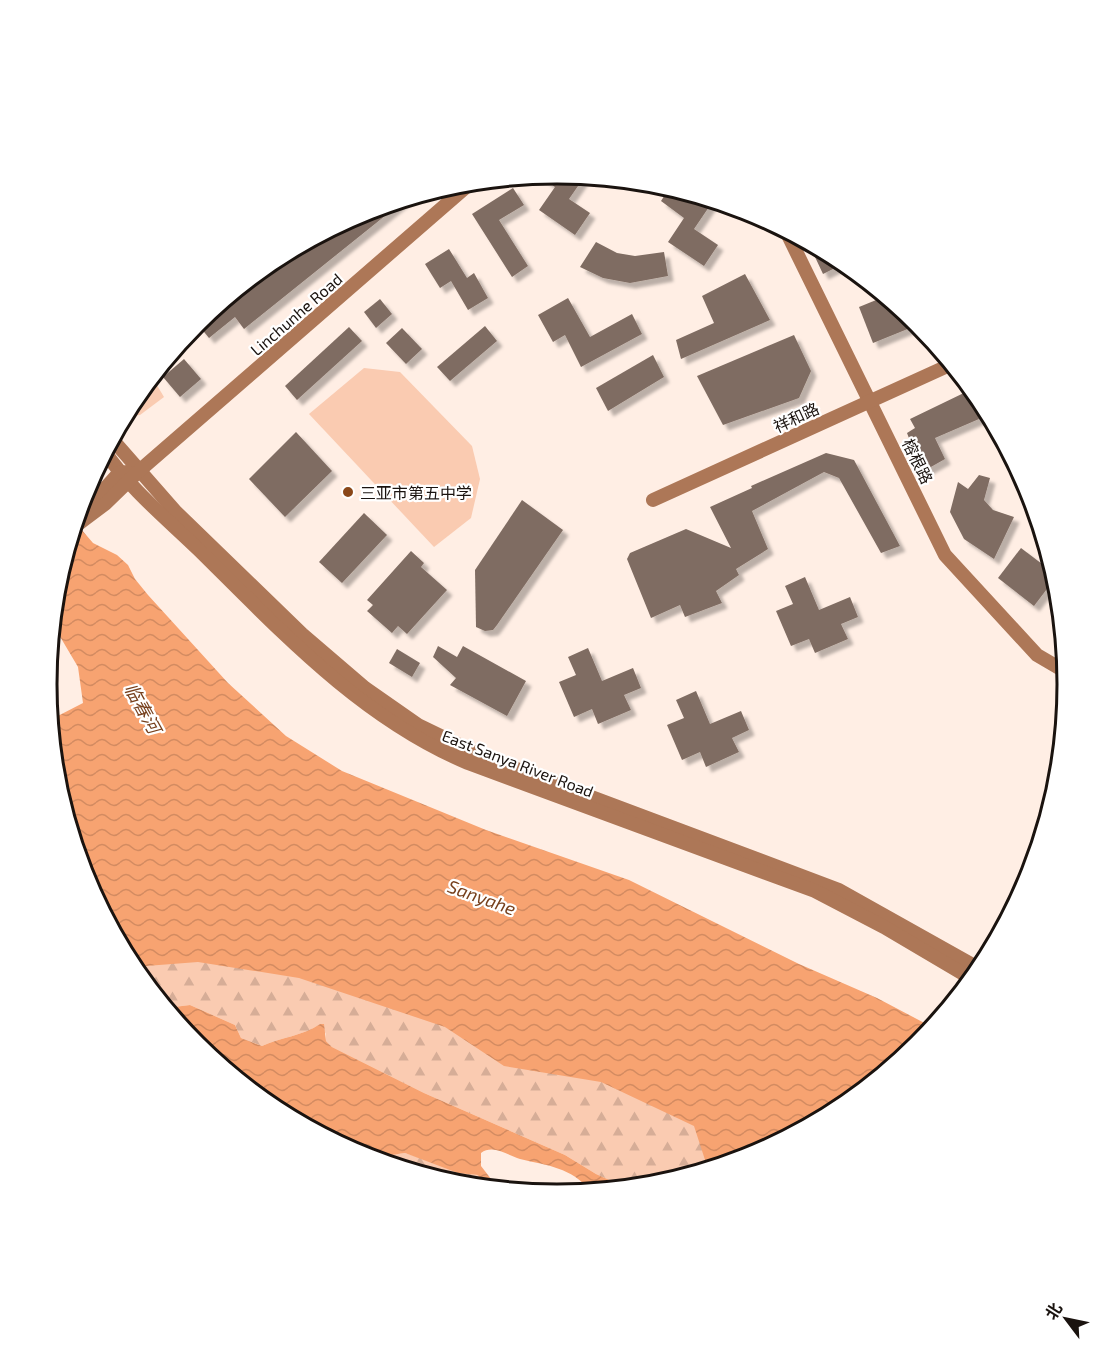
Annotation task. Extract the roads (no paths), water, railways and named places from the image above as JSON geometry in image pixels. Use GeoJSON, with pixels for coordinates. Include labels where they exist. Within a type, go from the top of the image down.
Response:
{"type":"FeatureCollection","features":[{"type":"Feature","properties":{"kind":"main road","name":"Linchunhe Road"},"geometry":{"type":"LineString","coordinates":[[87,515],[105,504],[123,478],[139,471],[459,193]]}},
{"type":"Feature","properties":{"kind":"main road","name":"榕根路"},"geometry":{"type":"LineString","coordinates":[[791,242],[945,555],[1037,655],[1056,666]]}},
{"type":"Feature","properties":{"kind":"main road","name":"祥和路"},"geometry":{"type":"LineString","coordinates":[[653,501],[944,367]]}},
{"type":"Feature","properties":{"kind":"main road","name":"East Sanya River Road"},"geometry":{"type":"LineString","coordinates":[[118,446],[176,512],[302,634],[364,688],[418,725],[482,756],[828,885],[868,905],[971,964]]}},
{"type":"Feature","properties":{"kind":"main road","name":"East Sanya River Road"},"geometry":{"type":"LineString","coordinates":[[110,460],[123,478],[288,637],[341,685],[414,737],[438,751],[468,763],[816,891],[893,932],[964,974]]}},
{"type":"Feature","properties":{"kind":"water"},"geometry":{"type":"Polygon","coordinates":[[[82,530],[93,543],[117,555],[128,565],[135,579],[148,595],[228,683],[286,736],[342,771],[486,830],[629,880],[799,964],[877,998],[924,1023],[887,1059],[861,1080],[807,1117],[748,1145],[705,1161],[694,1126],[601,1082],[504,1066],[445,1027],[299,978],[198,962],[145,966],[124,933],[95,875],[74,813],[61,749],[58,716],[83,703],[78,667],[59,636],[67,586],[82,530]]]}},
{"type":"Feature","properties":{"kind":"water"},"geometry":{"type":"Polygon","coordinates":[[[190,1005],[235,1025],[241,1038],[262,1046],[324,1024],[326,1041],[332,1047],[424,1093],[565,1155],[610,1180],[582,1182],[567,1172],[495,1150],[481,1153],[481,1166],[491,1179],[458,1173],[405,1153],[391,1155],[336,1132],[279,1099],[227,1059],[176,1007],[190,1005]]]}},
{"type":"Feature","properties":{"kind":"place","name":"三亚市第五中学"},"geometry":{"type":"Point","coordinates":[348,492]}},
{"type":"Feature","properties":{"kind":"water label","name":"临春河"},"geometry":{"type":"Point","coordinates":[143,708]}},
{"type":"Feature","properties":{"kind":"water label","name":"Sanyahe"},"geometry":{"type":"Point","coordinates":[482,897]}}]}
